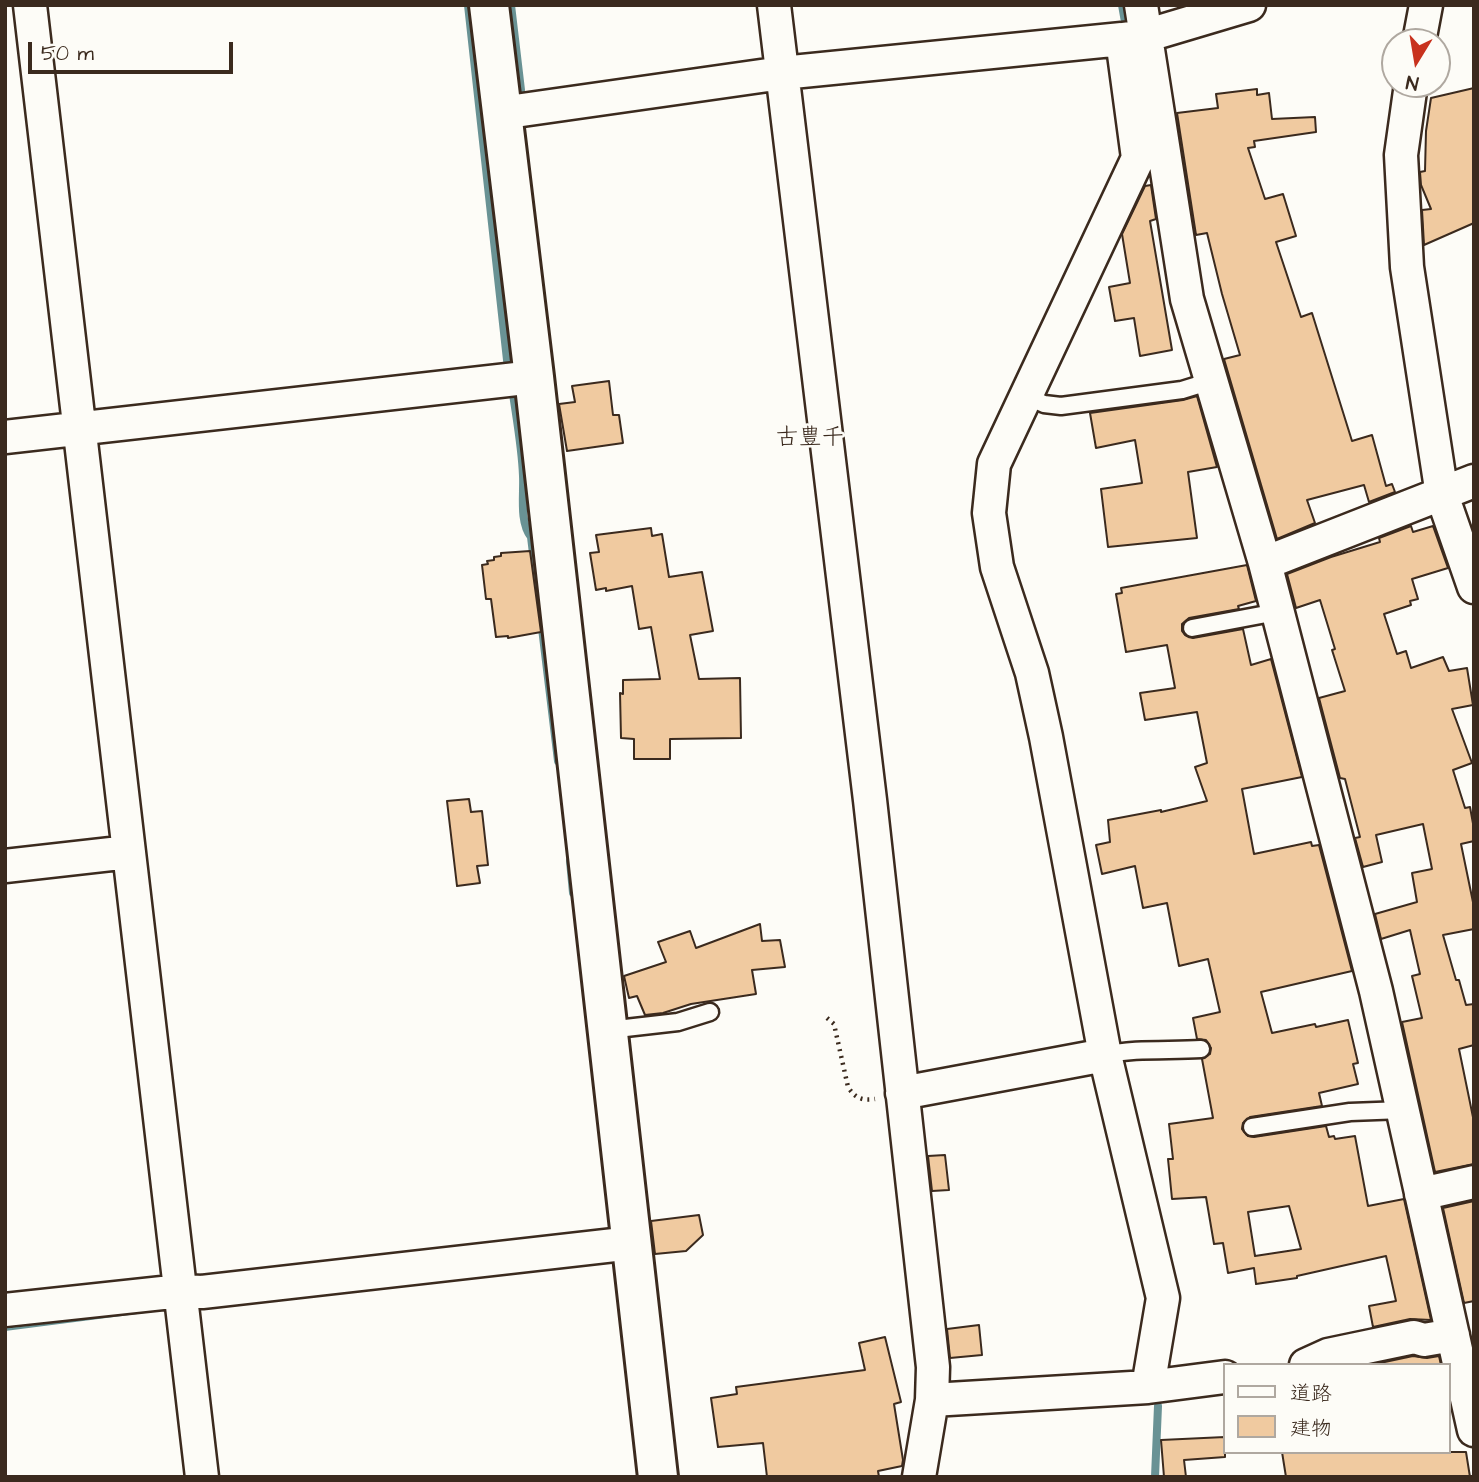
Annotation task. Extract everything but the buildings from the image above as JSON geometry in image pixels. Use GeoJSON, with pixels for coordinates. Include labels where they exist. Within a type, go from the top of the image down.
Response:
{"type":"FeatureCollection","features":[{"type":"Feature","properties":{"kind":"street"},"geometry":{"type":"LineString","coordinates":[[30,5],[202,1477]]}},
{"type":"Feature","properties":{"kind":"street"},"geometry":{"type":"LineString","coordinates":[[489,5],[534,377],[658,1477]]}},
{"type":"Feature","properties":{"kind":"street"},"geometry":{"type":"LineString","coordinates":[[774,5],[870,800],[893,1095],[933,1367],[932,1399],[919,1477]]}},
{"type":"Feature","properties":{"kind":"street"},"geometry":{"type":"LineString","coordinates":[[501,113],[1136,27],[1249,5]]}},
{"type":"Feature","properties":{"kind":"street"},"geometry":{"type":"LineString","coordinates":[[1422,28],[1426,5]]}},
{"type":"Feature","properties":{"kind":"street"},"geometry":{"type":"LineString","coordinates":[[1136,27],[1187,299],[1265,563],[1376,991],[1474,1430]]}},
{"type":"Feature","properties":{"kind":"street"},"geometry":{"type":"LineString","coordinates":[[1136,27],[1138,158],[994,464],[989,513],[997,567],[1031,673],[1046,737],[1105,1055],[1163,1298],[1148,1387]]}},
{"type":"Feature","properties":{"kind":"street"},"geometry":{"type":"LineString","coordinates":[[1409,98],[1401,155],[1406,267],[1442,495],[1474,587]]}},
{"type":"Feature","properties":{"kind":"street"},"geometry":{"type":"LineString","coordinates":[[5,437],[534,377]]}},
{"type":"Feature","properties":{"kind":"street"},"geometry":{"type":"LineString","coordinates":[[1265,563],[1474,481]]}},
{"type":"Feature","properties":{"kind":"street"},"geometry":{"type":"LineString","coordinates":[[5,866],[129,852]]}},
{"type":"Feature","properties":{"kind":"street"},"geometry":{"type":"LineString","coordinates":[[893,1095],[1105,1055]]}},
{"type":"Feature","properties":{"kind":"street"},"geometry":{"type":"LineString","coordinates":[[1421,1194],[1474,1182]]}},
{"type":"Feature","properties":{"kind":"street"},"geometry":{"type":"LineString","coordinates":[[5,1310],[181,1291],[202,1292],[632,1243]]}},
{"type":"Feature","properties":{"kind":"street"},"geometry":{"type":"LineString","coordinates":[[1311,1363],[1328,1356],[1414,1337],[1424,1340],[1453,1335]]}},
{"type":"Feature","properties":{"kind":"street"},"geometry":{"type":"LineString","coordinates":[[932,1399],[1148,1387],[1224,1377]]}},
{"type":"Feature","properties":{"kind":"lane"},"geometry":{"type":"LineString","coordinates":[[1026,396],[1044,404],[1070,405],[1182,390],[1211,381]]}},
{"type":"Feature","properties":{"kind":"lane"},"geometry":{"type":"LineString","coordinates":[[1192,628],[1278,612]]}},
{"type":"Feature","properties":{"kind":"lane"},"geometry":{"type":"LineString","coordinates":[[608,1030],[678,1022],[710,1012]]}},
{"type":"Feature","properties":{"kind":"lane"},"geometry":{"type":"LineString","coordinates":[[1105,1055],[1125,1050],[1153,1052],[1201,1049]]}},
{"type":"Feature","properties":{"kind":"lane"},"geometry":{"type":"LineString","coordinates":[[1252,1127],[1350,1112],[1403,1110]]}},
{"type":"Feature","properties":{"kind":"path"},"geometry":{"type":"LineString","coordinates":[[827,1018],[834,1024],[848,1087],[853,1095],[865,1100],[893,1095]]}},
{"type":"Feature","properties":{"kind":"water"},"geometry":{"type":"Polygon","coordinates":[[[175,1305],[176,1308],[5,1330],[5,1325],[175,1305]]]}},
{"type":"Feature","properties":{"kind":"waterway"},"geometry":{"type":"LineString","coordinates":[[468,5],[508,369]]}},
{"type":"Feature","properties":{"kind":"waterway"},"geometry":{"type":"LineString","coordinates":[[511,5],[521,90]]}},
{"type":"Feature","properties":{"kind":"waterway"},"geometry":{"type":"LineString","coordinates":[[1122,5],[1125,22]]}},
{"type":"Feature","properties":{"kind":"waterway"},"geometry":{"type":"LineString","coordinates":[[512,387],[523,476],[523,516],[531,537],[558,761]]}},
{"type":"Feature","properties":{"kind":"waterway"},"geometry":{"type":"LineString","coordinates":[[570,861],[573,893]]}},
{"type":"Feature","properties":{"kind":"waterway"},"geometry":{"type":"LineString","coordinates":[[1155,1477],[1158,1406]]}},
{"type":"Feature","properties":{"kind":"district","name":"古豊千"},"geometry":{"type":"Point","coordinates":[810,439]}}]}
